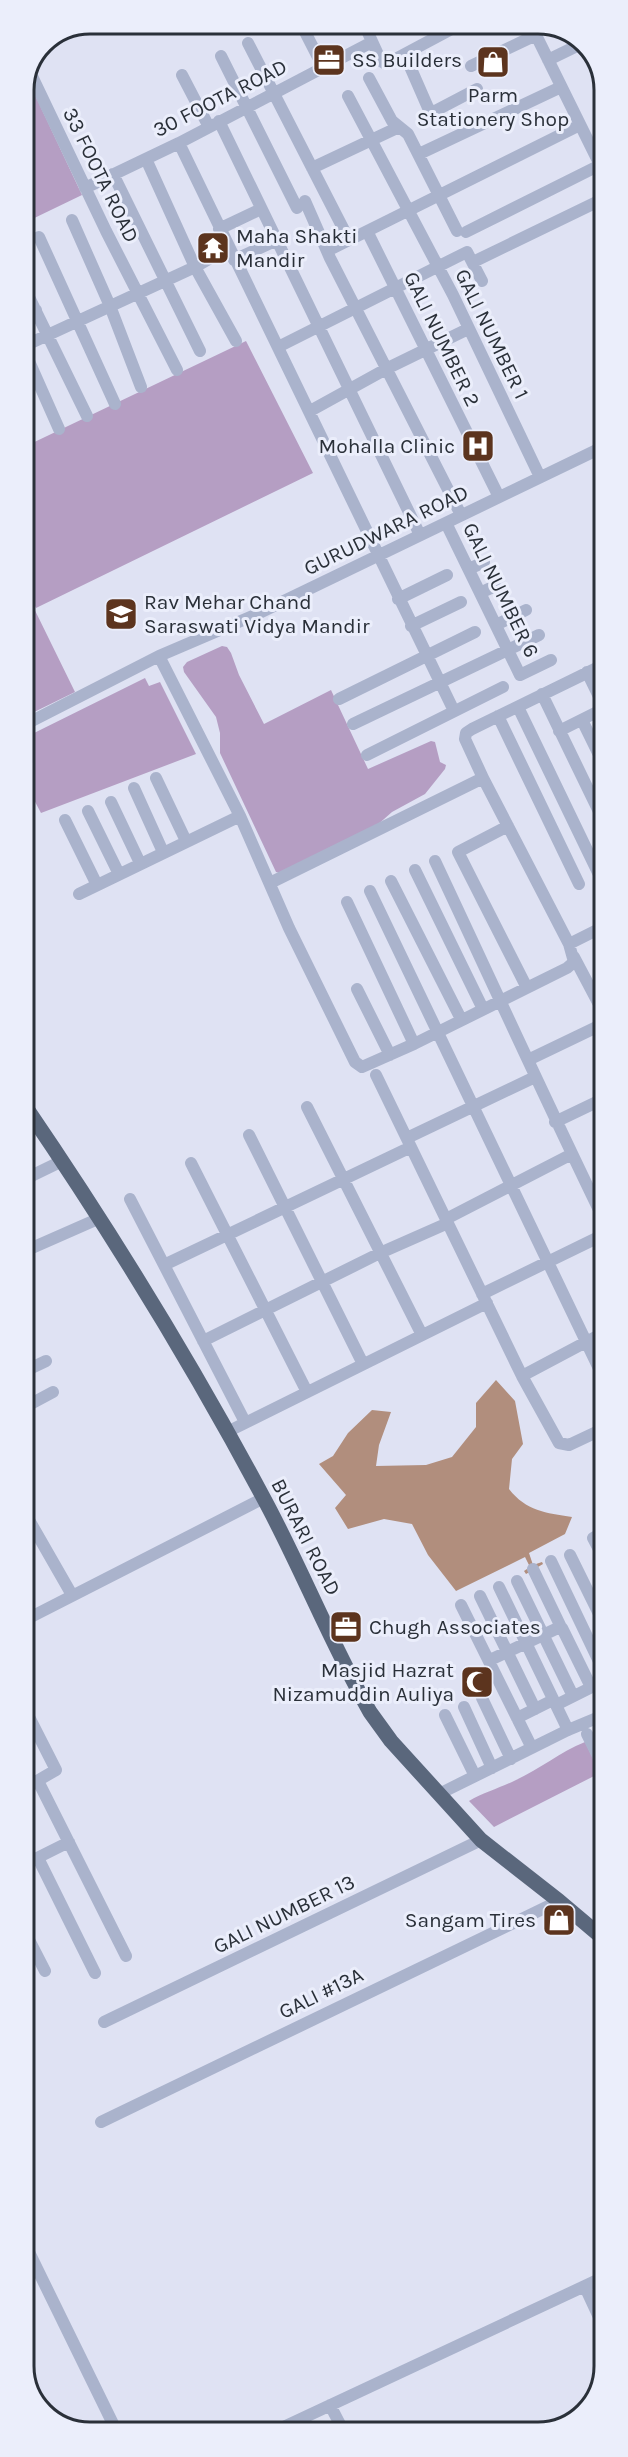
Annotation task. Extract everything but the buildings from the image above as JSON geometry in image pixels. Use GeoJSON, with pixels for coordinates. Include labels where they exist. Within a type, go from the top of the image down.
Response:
{"type":"FeatureCollection","features":[{"type":"Feature","properties":{"kind":"main road","name":"BURARI ROAD"},"geometry":{"type":"LineString","coordinates":[[34,1122],[100,1218],[227,1432],[264,1498],[370,1712],[391,1741],[481,1840],[559,1900],[594,1930]]}},
{"type":"Feature","properties":{"kind":"street"},"geometry":{"type":"LineString","coordinates":[[306,34],[323,67]]}},
{"type":"Feature","properties":{"kind":"street"},"geometry":{"type":"LineString","coordinates":[[369,35],[381,61],[386,64],[439,35]]}},
{"type":"Feature","properties":{"kind":"street"},"geometry":{"type":"LineString","coordinates":[[471,66],[524,35]]}},
{"type":"Feature","properties":{"kind":"street"},"geometry":{"type":"LineString","coordinates":[[535,35],[594,154]]}},
{"type":"Feature","properties":{"kind":"street","name":"30 FOOTA ROAD"},"geometry":{"type":"LineString","coordinates":[[85,188],[179,143],[372,42]]}},
{"type":"Feature","properties":{"kind":"street"},"geometry":{"type":"LineString","coordinates":[[248,43],[346,234]]}},
{"type":"Feature","properties":{"kind":"street"},"geometry":{"type":"LineString","coordinates":[[548,60],[574,48]]}},
{"type":"Feature","properties":{"kind":"street"},"geometry":{"type":"LineString","coordinates":[[405,55],[429,110],[435,111],[477,89]]}},
{"type":"Feature","properties":{"kind":"street"},"geometry":{"type":"LineString","coordinates":[[221,56],[246,107],[329,254],[461,515]]}},
{"type":"Feature","properties":{"kind":"street"},"geometry":{"type":"LineString","coordinates":[[182,75],[214,124],[264,213],[420,535]]}},
{"type":"Feature","properties":{"kind":"street"},"geometry":{"type":"LineString","coordinates":[[369,78],[392,121],[405,130],[438,194],[461,232],[594,171]]}},
{"type":"Feature","properties":{"kind":"street","name":"33 FOOTA ROAD"},"geometry":{"type":"LineString","coordinates":[[35,83],[85,188],[177,370]]}},
{"type":"Feature","properties":{"kind":"street"},"geometry":{"type":"LineString","coordinates":[[419,154],[561,87]]}},
{"type":"Feature","properties":{"kind":"street","name":"GALI NUMBER 1"},"geometry":{"type":"LineString","coordinates":[[348,96],[438,266],[540,477]]}},
{"type":"Feature","properties":{"kind":"street"},"geometry":{"type":"LineString","coordinates":[[329,254],[408,209],[580,125]]}},
{"type":"Feature","properties":{"kind":"street"},"geometry":{"type":"LineString","coordinates":[[312,168],[399,127]]}},
{"type":"Feature","properties":{"kind":"street"},"geometry":{"type":"LineString","coordinates":[[179,143],[454,711]]}},
{"type":"Feature","properties":{"kind":"street"},"geometry":{"type":"LineString","coordinates":[[146,159],[195,267],[236,341]]}},
{"type":"Feature","properties":{"kind":"street"},"geometry":{"type":"LineString","coordinates":[[113,174],[201,351]]}},
{"type":"Feature","properties":{"kind":"street","name":"GALI NUMBER 1"},"geometry":{"type":"LineString","coordinates":[[473,262],[594,203]]}},
{"type":"Feature","properties":{"kind":"street"},"geometry":{"type":"LineString","coordinates":[[219,229],[264,213]]}},
{"type":"Feature","properties":{"kind":"street"},"geometry":{"type":"LineString","coordinates":[[72,220],[110,306],[141,387]]}},
{"type":"Feature","properties":{"kind":"street","name":"GALI NUMBER 2"},"geometry":{"type":"LineString","coordinates":[[367,231],[499,497]]}},
{"type":"Feature","properties":{"kind":"street"},"geometry":{"type":"LineString","coordinates":[[39,237],[115,404]]}},
{"type":"Feature","properties":{"kind":"street"},"geometry":{"type":"LineString","coordinates":[[234,260],[277,240]]}},
{"type":"Feature","properties":{"kind":"street"},"geometry":{"type":"LineString","coordinates":[[34,343],[137,292],[195,267],[228,248]]}},
{"type":"Feature","properties":{"kind":"street"},"geometry":{"type":"LineString","coordinates":[[278,347],[467,252],[482,281]]}},
{"type":"Feature","properties":{"kind":"street"},"geometry":{"type":"LineString","coordinates":[[34,317],[48,335],[87,417]]}},
{"type":"Feature","properties":{"kind":"street"},"geometry":{"type":"LineString","coordinates":[[310,411],[388,368],[468,329]]}},
{"type":"Feature","properties":{"kind":"street"},"geometry":{"type":"LineString","coordinates":[[34,371],[59,429]]}},
{"type":"Feature","properties":{"kind":"street","name":"GURUDWARA ROAD"},"geometry":{"type":"LineString","coordinates":[[34,720],[159,656],[255,615],[594,451]]}},
{"type":"Feature","properties":{"kind":"street","name":"GALI NUMBER 6"},"geometry":{"type":"LineString","coordinates":[[446,523],[520,675],[551,660]]}},
{"type":"Feature","properties":{"kind":"street"},"geometry":{"type":"LineString","coordinates":[[469,569],[484,561]]}},
{"type":"Feature","properties":{"kind":"street"},"geometry":{"type":"LineString","coordinates":[[398,598],[447,575]]}},
{"type":"Feature","properties":{"kind":"street"},"geometry":{"type":"LineString","coordinates":[[480,593],[495,586]]}},
{"type":"Feature","properties":{"kind":"street"},"geometry":{"type":"LineString","coordinates":[[411,626],[461,602]]}},
{"type":"Feature","properties":{"kind":"street"},"geometry":{"type":"LineString","coordinates":[[496,625],[526,610]]}},
{"type":"Feature","properties":{"kind":"street"},"geometry":{"type":"LineString","coordinates":[[339,699],[475,632]]}},
{"type":"Feature","properties":{"kind":"street"},"geometry":{"type":"LineString","coordinates":[[352,724],[441,684],[538,635]]}},
{"type":"Feature","properties":{"kind":"street"},"geometry":{"type":"LineString","coordinates":[[159,656],[240,816],[289,928],[355,1062],[362,1067],[414,1044],[571,965],[574,957]]}},
{"type":"Feature","properties":{"kind":"street"},"geometry":{"type":"LineString","coordinates":[[594,669],[466,733],[467,745],[483,778],[594,995]]}},
{"type":"Feature","properties":{"kind":"street"},"geometry":{"type":"LineString","coordinates":[[587,672],[594,686]]}},
{"type":"Feature","properties":{"kind":"street"},"geometry":{"type":"LineString","coordinates":[[367,755],[503,687]]}},
{"type":"Feature","properties":{"kind":"street"},"geometry":{"type":"LineString","coordinates":[[542,694],[594,802]]}},
{"type":"Feature","properties":{"kind":"street"},"geometry":{"type":"LineString","coordinates":[[518,707],[594,864]]}},
{"type":"Feature","properties":{"kind":"street"},"geometry":{"type":"LineString","coordinates":[[559,731],[594,714]]}},
{"type":"Feature","properties":{"kind":"street"},"geometry":{"type":"LineString","coordinates":[[498,716],[579,884]]}},
{"type":"Feature","properties":{"kind":"street"},"geometry":{"type":"LineString","coordinates":[[582,720],[594,745]]}},
{"type":"Feature","properties":{"kind":"street"},"geometry":{"type":"LineString","coordinates":[[156,778],[186,841]]}},
{"type":"Feature","properties":{"kind":"street"},"geometry":{"type":"LineString","coordinates":[[270,883],[483,778]]}},
{"type":"Feature","properties":{"kind":"street"},"geometry":{"type":"LineString","coordinates":[[134,788],[163,852]]}},
{"type":"Feature","properties":{"kind":"street"},"geometry":{"type":"LineString","coordinates":[[111,802],[140,863]]}},
{"type":"Feature","properties":{"kind":"street"},"geometry":{"type":"LineString","coordinates":[[88,811],[119,874]]}},
{"type":"Feature","properties":{"kind":"street"},"geometry":{"type":"LineString","coordinates":[[79,894],[240,816]]}},
{"type":"Feature","properties":{"kind":"street"},"geometry":{"type":"LineString","coordinates":[[65,820],[97,885]]}},
{"type":"Feature","properties":{"kind":"street"},"geometry":{"type":"LineString","coordinates":[[508,826],[458,852],[526,986]]}},
{"type":"Feature","properties":{"kind":"street"},"geometry":{"type":"LineString","coordinates":[[435,861],[501,999],[555,1122],[594,1199]]}},
{"type":"Feature","properties":{"kind":"street"},"geometry":{"type":"LineString","coordinates":[[414,870],[483,1009]]}},
{"type":"Feature","properties":{"kind":"street"},"geometry":{"type":"LineString","coordinates":[[391,881],[461,1019]]}},
{"type":"Feature","properties":{"kind":"street"},"geometry":{"type":"LineString","coordinates":[[370,891],[594,1357]]}},
{"type":"Feature","properties":{"kind":"street"},"geometry":{"type":"LineString","coordinates":[[347,902],[414,1044]]}},
{"type":"Feature","properties":{"kind":"street"},"geometry":{"type":"LineString","coordinates":[[569,944],[594,932]]}},
{"type":"Feature","properties":{"kind":"street"},"geometry":{"type":"LineString","coordinates":[[357,989],[390,1054]]}},
{"type":"Feature","properties":{"kind":"street"},"geometry":{"type":"LineString","coordinates":[[528,1060],[594,1028]]}},
{"type":"Feature","properties":{"kind":"street"},"geometry":{"type":"LineString","coordinates":[[376,1075],[522,1376],[560,1443],[569,1445],[594,1433]]}},
{"type":"Feature","properties":{"kind":"street"},"geometry":{"type":"LineString","coordinates":[[164,1265],[343,1178],[535,1077]]}},
{"type":"Feature","properties":{"kind":"street"},"geometry":{"type":"LineString","coordinates":[[555,1122],[594,1103]]}},
{"type":"Feature","properties":{"kind":"street"},"geometry":{"type":"LineString","coordinates":[[307,1107],[422,1335]]}},
{"type":"Feature","properties":{"kind":"street"},"geometry":{"type":"LineString","coordinates":[[249,1135],[363,1364]]}},
{"type":"Feature","properties":{"kind":"street"},"geometry":{"type":"LineString","coordinates":[[203,1341],[447,1221],[572,1154]]}},
{"type":"Feature","properties":{"kind":"street"},"geometry":{"type":"LineString","coordinates":[[34,1175],[62,1161]]}},
{"type":"Feature","properties":{"kind":"street"},"geometry":{"type":"LineString","coordinates":[[191,1163],[306,1392]]}},
{"type":"Feature","properties":{"kind":"street"},"geometry":{"type":"LineString","coordinates":[[130,1199],[245,1422]]}},
{"type":"Feature","properties":{"kind":"street"},"geometry":{"type":"LineString","coordinates":[[34,1247],[100,1218]]}},
{"type":"Feature","properties":{"kind":"street"},"geometry":{"type":"LineString","coordinates":[[227,1432],[422,1335],[594,1240]]}},
{"type":"Feature","properties":{"kind":"street"},"geometry":{"type":"LineString","coordinates":[[522,1376],[594,1338]]}},
{"type":"Feature","properties":{"kind":"street"},"geometry":{"type":"LineString","coordinates":[[34,1367],[46,1361]]}},
{"type":"Feature","properties":{"kind":"street"},"geometry":{"type":"LineString","coordinates":[[34,1402],[53,1392]]}},
{"type":"Feature","properties":{"kind":"street"},"geometry":{"type":"LineString","coordinates":[[34,1615],[264,1498]]}},
{"type":"Feature","properties":{"kind":"street"},"geometry":{"type":"LineString","coordinates":[[34,1527],[72,1595]]}},
{"type":"Feature","properties":{"kind":"street"},"geometry":{"type":"LineString","coordinates":[[570,1555],[594,1597]]}},
{"type":"Feature","properties":{"kind":"street"},"geometry":{"type":"LineString","coordinates":[[551,1561],[594,1651]]}},
{"type":"Feature","properties":{"kind":"street"},"geometry":{"type":"LineString","coordinates":[[533,1569],[591,1687]]}},
{"type":"Feature","properties":{"kind":"street"},"geometry":{"type":"LineString","coordinates":[[517,1581],[573,1696]]}},
{"type":"Feature","properties":{"kind":"street"},"geometry":{"type":"LineString","coordinates":[[499,1587],[568,1730]]}},
{"type":"Feature","properties":{"kind":"street"},"geometry":{"type":"LineString","coordinates":[[480,1596],[536,1709]]}},
{"type":"Feature","properties":{"kind":"street"},"geometry":{"type":"LineString","coordinates":[[461,1605],[532,1748]]}},
{"type":"Feature","properties":{"kind":"street"},"geometry":{"type":"LineString","coordinates":[[490,1660],[594,1610]]}},
{"type":"Feature","properties":{"kind":"street"},"geometry":{"type":"LineString","coordinates":[[517,1718],[594,1686]]}},
{"type":"Feature","properties":{"kind":"street"},"geometry":{"type":"LineString","coordinates":[[482,1698],[510,1758]]}},
{"type":"Feature","properties":{"kind":"street"},"geometry":{"type":"LineString","coordinates":[[464,1707],[492,1768]]}},
{"type":"Feature","properties":{"kind":"street"},"geometry":{"type":"LineString","coordinates":[[445,1715],[475,1776]]}},
{"type":"Feature","properties":{"kind":"street"},"geometry":{"type":"LineString","coordinates":[[439,1794],[568,1730],[594,1722]]}},
{"type":"Feature","properties":{"kind":"street"},"geometry":{"type":"LineString","coordinates":[[34,1727],[56,1770],[34,1781]]}},
{"type":"Feature","properties":{"kind":"street"},"geometry":{"type":"LineString","coordinates":[[587,1734],[594,1748]]}},
{"type":"Feature","properties":{"kind":"street"},"geometry":{"type":"LineString","coordinates":[[34,1791],[69,1842],[126,1956]]}},
{"type":"Feature","properties":{"kind":"street","name":"GALI NUMBER 13"},"geometry":{"type":"LineString","coordinates":[[104,2022],[481,1840]]}},
{"type":"Feature","properties":{"kind":"street"},"geometry":{"type":"LineString","coordinates":[[34,1860],[69,1842]]}},
{"type":"Feature","properties":{"kind":"street"},"geometry":{"type":"LineString","coordinates":[[38,1858],[95,1973]]}},
{"type":"Feature","properties":{"kind":"street","name":"GALI #13A"},"geometry":{"type":"LineString","coordinates":[[101,2122],[559,1900]]}},
{"type":"Feature","properties":{"kind":"street"},"geometry":{"type":"LineString","coordinates":[[34,1950],[45,1971]]}},
{"type":"Feature","properties":{"kind":"street"},"geometry":{"type":"LineString","coordinates":[[34,2262],[112,2422]]}},
{"type":"Feature","properties":{"kind":"street"},"geometry":{"type":"LineString","coordinates":[[294,2422],[594,2282]]}},
{"type":"Feature","properties":{"kind":"street"},"geometry":{"type":"LineString","coordinates":[[585,2287],[594,2306]]}},
{"type":"Feature","properties":{"kind":"street"},"geometry":{"type":"LineString","coordinates":[[330,2405],[339,2422]]}},
{"type":"Feature","properties":{"kind":"shaded area"},"geometry":{"type":"Polygon","coordinates":[[[34,93],[82,195],[34,218],[34,93]]]}},
{"type":"Feature","properties":{"kind":"shaded area"},"geometry":{"type":"Polygon","coordinates":[[[246,341],[313,473],[36,608],[34,604],[34,442],[246,341]]]}},
{"type":"Feature","properties":{"kind":"shaded area"},"geometry":{"type":"Polygon","coordinates":[[[34,608],[75,692],[34,712],[34,608]]]}},
{"type":"Feature","properties":{"kind":"shaded area"},"geometry":{"type":"Polygon","coordinates":[[[222,646],[227,647],[231,653],[239,675],[264,724],[331,690],[368,769],[431,741],[435,742],[440,762],[446,765],[445,769],[425,794],[392,812],[375,827],[280,873],[276,872],[220,753],[220,733],[216,717],[184,672],[183,667],[187,662],[222,646]]]}},
{"type":"Feature","properties":{"kind":"shaded area"},"geometry":{"type":"Polygon","coordinates":[[[145,678],[149,686],[160,682],[196,754],[41,813],[34,800],[34,733],[145,678]]]}},
{"type":"Feature","properties":{"kind":"shaded area"},"geometry":{"type":"Polygon","coordinates":[[[496,1380],[515,1401],[523,1444],[512,1459],[509,1489],[522,1502],[537,1510],[572,1517],[565,1534],[529,1553],[533,1565],[542,1562],[543,1564],[526,1574],[524,1571],[530,1567],[525,1557],[456,1591],[428,1555],[412,1524],[384,1519],[348,1529],[335,1508],[346,1495],[319,1464],[333,1456],[348,1433],[372,1410],[391,1412],[379,1445],[376,1466],[426,1465],[452,1457],[476,1427],[476,1403],[496,1380]]]}},
{"type":"Feature","properties":{"kind":"shaded area"},"geometry":{"type":"Polygon","coordinates":[[[585,1742],[594,1761],[594,1776],[494,1827],[469,1801],[525,1776],[585,1742]]]}},
{"type":"Feature","properties":{"kind":"place","name":"SS Builders"},"geometry":{"type":"Point","coordinates":[329,60]}},
{"type":"Feature","properties":{"kind":"place","name":"Parm Stationery Shop"},"geometry":{"type":"Point","coordinates":[493,62]}},
{"type":"Feature","properties":{"kind":"place","name":"Maha Shakti Mandir"},"geometry":{"type":"Point","coordinates":[213,248]}},
{"type":"Feature","properties":{"kind":"place","name":"Mohalla Clinic"},"geometry":{"type":"Point","coordinates":[478,446]}},
{"type":"Feature","properties":{"kind":"place","name":"Rav Mehar Chand Saraswati Vidya Mandir"},"geometry":{"type":"Point","coordinates":[121,614]}},
{"type":"Feature","properties":{"kind":"place","name":"Chugh Associates"},"geometry":{"type":"Point","coordinates":[346,1627]}},
{"type":"Feature","properties":{"kind":"place","name":"Masjid Hazrat Nizamuddin Auliya"},"geometry":{"type":"Point","coordinates":[477,1682]}},
{"type":"Feature","properties":{"kind":"place","name":"Sangam Tires"},"geometry":{"type":"Point","coordinates":[559,1920]}}]}
